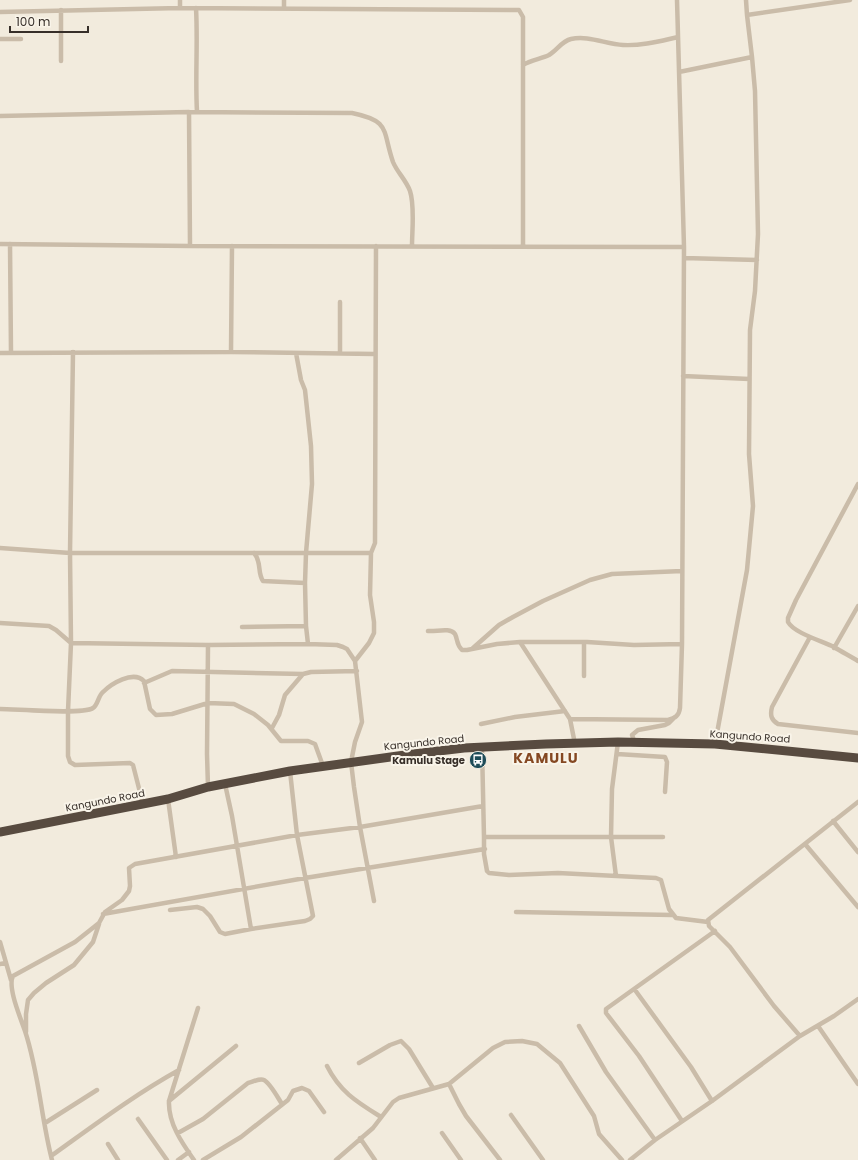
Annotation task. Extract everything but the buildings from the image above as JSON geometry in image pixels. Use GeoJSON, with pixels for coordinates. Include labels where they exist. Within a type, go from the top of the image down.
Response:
{"type":"FeatureCollection","features":[{"type":"Feature","properties":{"kind":"highway","name":"Kangundo Road"},"geometry":{"type":"LineString","coordinates":[[0,832],[168,799],[208,787],[290,771],[405,755],[482,747],[618,742],[715,744],[858,758]]}},
{"type":"Feature","properties":{"kind":"street"},"geometry":{"type":"LineString","coordinates":[[180,0],[180,8]]}},
{"type":"Feature","properties":{"kind":"street"},"geometry":{"type":"LineString","coordinates":[[284,0],[284,8]]}},
{"type":"Feature","properties":{"kind":"street"},"geometry":{"type":"LineString","coordinates":[[635,743],[632,735],[638,730],[669,723],[679,713],[680,708],[682,644],[684,247],[677,0]]}},
{"type":"Feature","properties":{"kind":"street"},"geometry":{"type":"LineString","coordinates":[[715,744],[748,570],[754,506],[749,454],[749,379],[750,330],[757,260],[757,211],[755,91],[746,0]]}},
{"type":"Feature","properties":{"kind":"street"},"geometry":{"type":"LineString","coordinates":[[807,0],[807,6]]}},
{"type":"Feature","properties":{"kind":"street"},"geometry":{"type":"LineString","coordinates":[[747,15],[850,0]]}},
{"type":"Feature","properties":{"kind":"street"},"geometry":{"type":"LineString","coordinates":[[0,12],[180,8],[519,10],[523,17],[522,246]]}},
{"type":"Feature","properties":{"kind":"street"},"geometry":{"type":"LineString","coordinates":[[196,8],[197,28],[195,84],[197,112]]}},
{"type":"Feature","properties":{"kind":"street"},"geometry":{"type":"LineString","coordinates":[[61,10],[61,62]]}},
{"type":"Feature","properties":{"kind":"street"},"geometry":{"type":"LineString","coordinates":[[523,65],[532,60],[548,55],[571,38],[586,38],[613,44],[635,45],[678,37]]}},
{"type":"Feature","properties":{"kind":"street"},"geometry":{"type":"LineString","coordinates":[[0,39],[21,39]]}},
{"type":"Feature","properties":{"kind":"street"},"geometry":{"type":"LineString","coordinates":[[679,72],[752,57]]}},
{"type":"Feature","properties":{"kind":"street"},"geometry":{"type":"LineString","coordinates":[[189,112],[190,246]]}},
{"type":"Feature","properties":{"kind":"street"},"geometry":{"type":"LineString","coordinates":[[0,116],[189,112],[352,112],[376,119],[383,127],[393,162],[410,190],[412,203],[412,246]]}},
{"type":"Feature","properties":{"kind":"street"},"geometry":{"type":"LineString","coordinates":[[0,244],[684,247]]}},
{"type":"Feature","properties":{"kind":"street"},"geometry":{"type":"LineString","coordinates":[[10,244],[11,353]]}},
{"type":"Feature","properties":{"kind":"street"},"geometry":{"type":"LineString","coordinates":[[231,352],[232,246]]}},
{"type":"Feature","properties":{"kind":"street"},"geometry":{"type":"LineString","coordinates":[[355,661],[369,643],[374,633],[370,595],[371,553],[375,543],[376,246]]}},
{"type":"Feature","properties":{"kind":"street"},"geometry":{"type":"LineString","coordinates":[[684,258],[757,260]]}},
{"type":"Feature","properties":{"kind":"street"},"geometry":{"type":"LineString","coordinates":[[340,302],[340,353]]}},
{"type":"Feature","properties":{"kind":"street"},"geometry":{"type":"LineString","coordinates":[[73,352],[70,553],[71,644],[68,711],[68,756],[70,762],[75,765],[130,763],[133,765],[144,804]]}},
{"type":"Feature","properties":{"kind":"street"},"geometry":{"type":"LineString","coordinates":[[0,353],[231,352],[375,354]]}},
{"type":"Feature","properties":{"kind":"street"},"geometry":{"type":"LineString","coordinates":[[296,353],[301,380],[305,390],[311,446],[312,484],[305,583],[308,644]]}},
{"type":"Feature","properties":{"kind":"street"},"geometry":{"type":"LineString","coordinates":[[683,376],[749,379]]}},
{"type":"Feature","properties":{"kind":"street"},"geometry":{"type":"LineString","coordinates":[[858,484],[796,600],[788,618],[790,625],[810,637],[858,661]]}},
{"type":"Feature","properties":{"kind":"street"},"geometry":{"type":"LineString","coordinates":[[0,548],[70,553],[371,553]]}},
{"type":"Feature","properties":{"kind":"street"},"geometry":{"type":"LineString","coordinates":[[254,553],[260,562],[261,578],[263,581],[305,583]]}},
{"type":"Feature","properties":{"kind":"street"},"geometry":{"type":"LineString","coordinates":[[472,649],[499,625],[543,600],[590,580],[612,574],[682,571]]}},
{"type":"Feature","properties":{"kind":"street"},"geometry":{"type":"LineString","coordinates":[[834,648],[858,606]]}},
{"type":"Feature","properties":{"kind":"street"},"geometry":{"type":"LineString","coordinates":[[0,623],[49,626],[56,630],[71,644],[208,646],[308,644],[337,645],[347,649],[355,661],[362,722],[355,742],[351,762],[360,827],[374,901]]}},
{"type":"Feature","properties":{"kind":"street"},"geometry":{"type":"LineString","coordinates":[[242,627],[306,626]]}},
{"type":"Feature","properties":{"kind":"street"},"geometry":{"type":"LineString","coordinates":[[428,631],[444,630],[452,632],[455,634],[458,646],[462,650],[520,642],[584,642],[634,645],[682,644]]}},
{"type":"Feature","properties":{"kind":"street"},"geometry":{"type":"LineString","coordinates":[[810,637],[772,707],[772,718],[774,722],[778,724],[858,733]]}},
{"type":"Feature","properties":{"kind":"street"},"geometry":{"type":"LineString","coordinates":[[520,642],[570,719],[574,744]]}},
{"type":"Feature","properties":{"kind":"street"},"geometry":{"type":"LineString","coordinates":[[584,642],[584,676]]}},
{"type":"Feature","properties":{"kind":"street"},"geometry":{"type":"LineString","coordinates":[[208,646],[208,787]]}},
{"type":"Feature","properties":{"kind":"street"},"geometry":{"type":"LineString","coordinates":[[144,683],[172,671],[303,674],[311,672],[357,671]]}},
{"type":"Feature","properties":{"kind":"street"},"geometry":{"type":"LineString","coordinates":[[272,728],[279,715],[285,695],[303,674]]}},
{"type":"Feature","properties":{"kind":"street"},"geometry":{"type":"LineString","coordinates":[[0,709],[68,711],[93,708],[102,693],[114,684],[136,676],[141,678],[144,683],[150,709],[156,715],[172,714],[208,703],[234,704],[254,714],[272,728],[279,740],[283,742],[308,741],[316,744],[323,766]]}},
{"type":"Feature","properties":{"kind":"street"},"geometry":{"type":"LineString","coordinates":[[481,724],[515,717],[565,711]]}},
{"type":"Feature","properties":{"kind":"street"},"geometry":{"type":"LineString","coordinates":[[570,719],[668,720],[674,718]]}},
{"type":"Feature","properties":{"kind":"street"},"geometry":{"type":"LineString","coordinates":[[616,876],[611,836],[612,789],[618,742]]}},
{"type":"Feature","properties":{"kind":"street"},"geometry":{"type":"LineString","coordinates":[[482,747],[484,837],[487,871],[491,874],[509,875],[558,874],[659,878],[672,915]]}},
{"type":"Feature","properties":{"kind":"street"},"geometry":{"type":"LineString","coordinates":[[617,754],[665,757],[667,762],[665,792]]}},
{"type":"Feature","properties":{"kind":"street"},"geometry":{"type":"LineString","coordinates":[[170,910],[197,907],[203,909],[210,916],[222,934],[305,921],[313,916],[297,835],[290,771]]}},
{"type":"Feature","properties":{"kind":"street"},"geometry":{"type":"LineString","coordinates":[[225,784],[251,929]]}},
{"type":"Feature","properties":{"kind":"street"},"geometry":{"type":"LineString","coordinates":[[168,799],[176,857]]}},
{"type":"Feature","properties":{"kind":"street"},"geometry":{"type":"LineString","coordinates":[[708,922],[709,918],[858,802]]}},
{"type":"Feature","properties":{"kind":"street"},"geometry":{"type":"LineString","coordinates":[[26,1033],[28,1000],[46,983],[74,965],[93,942],[102,914],[122,900],[129,891],[129,868],[135,864],[237,847],[297,835],[360,827],[484,806]]}},
{"type":"Feature","properties":{"kind":"street"},"geometry":{"type":"LineString","coordinates":[[833,821],[858,852]]}},
{"type":"Feature","properties":{"kind":"street"},"geometry":{"type":"LineString","coordinates":[[484,837],[663,837]]}},
{"type":"Feature","properties":{"kind":"street"},"geometry":{"type":"LineString","coordinates":[[805,844],[858,908]]}},
{"type":"Feature","properties":{"kind":"street"},"geometry":{"type":"LineString","coordinates":[[102,914],[305,878],[485,849]]}},
{"type":"Feature","properties":{"kind":"street"},"geometry":{"type":"LineString","coordinates":[[193,898],[197,907]]}},
{"type":"Feature","properties":{"kind":"street"},"geometry":{"type":"LineString","coordinates":[[516,912],[672,915],[679,919],[708,922],[730,947],[774,1006],[800,1036]]}},
{"type":"Feature","properties":{"kind":"street"},"geometry":{"type":"LineString","coordinates":[[11,980],[13,976],[84,936],[99,923]]}},
{"type":"Feature","properties":{"kind":"street"},"geometry":{"type":"LineString","coordinates":[[682,1121],[639,1056],[606,1013],[606,1009],[635,990],[715,931]]}},
{"type":"Feature","properties":{"kind":"street"},"geometry":{"type":"LineString","coordinates":[[0,942],[11,980],[15,1001],[26,1033],[34,1064],[51,1158],[119,1107],[155,1083],[179,1070]]}},
{"type":"Feature","properties":{"kind":"street"},"geometry":{"type":"LineString","coordinates":[[0,964],[6,962]]}},
{"type":"Feature","properties":{"kind":"street"},"geometry":{"type":"LineString","coordinates":[[635,990],[691,1067],[712,1101]]}},
{"type":"Feature","properties":{"kind":"street"},"geometry":{"type":"LineString","coordinates":[[630,1160],[655,1140],[712,1101],[800,1036],[818,1026],[856,1000],[858,1006]]}},
{"type":"Feature","properties":{"kind":"street"},"geometry":{"type":"LineString","coordinates":[[194,1160],[174,1126],[168,1111],[169,1101],[198,1008]]}},
{"type":"Feature","properties":{"kind":"street"},"geometry":{"type":"LineString","coordinates":[[578,1026],[606,1072],[655,1140]]}},
{"type":"Feature","properties":{"kind":"street"},"geometry":{"type":"LineString","coordinates":[[818,1026],[858,1084]]}},
{"type":"Feature","properties":{"kind":"street"},"geometry":{"type":"LineString","coordinates":[[359,1063],[390,1045],[400,1041],[409,1049],[433,1088]]}},
{"type":"Feature","properties":{"kind":"street"},"geometry":{"type":"LineString","coordinates":[[336,1160],[373,1128],[393,1102],[399,1098],[449,1084],[493,1048],[505,1042],[522,1041],[537,1044],[560,1063],[594,1116],[599,1134],[622,1160]]}},
{"type":"Feature","properties":{"kind":"street"},"geometry":{"type":"LineString","coordinates":[[169,1101],[236,1046]]}},
{"type":"Feature","properties":{"kind":"street"},"geometry":{"type":"LineString","coordinates":[[327,1066],[333,1078],[351,1098],[381,1117]]}},
{"type":"Feature","properties":{"kind":"street"},"geometry":{"type":"LineString","coordinates":[[178,1133],[203,1119],[248,1083],[257,1080],[263,1080],[268,1083],[282,1104]]}},
{"type":"Feature","properties":{"kind":"street"},"geometry":{"type":"LineString","coordinates":[[449,1084],[462,1110],[500,1160]]}},
{"type":"Feature","properties":{"kind":"street"},"geometry":{"type":"LineString","coordinates":[[203,1160],[241,1137],[288,1100],[293,1091],[302,1088],[309,1091],[324,1112]]}},
{"type":"Feature","properties":{"kind":"street"},"geometry":{"type":"LineString","coordinates":[[44,1123],[97,1090]]}},
{"type":"Feature","properties":{"kind":"street"},"geometry":{"type":"LineString","coordinates":[[511,1115],[542,1160]]}},
{"type":"Feature","properties":{"kind":"street"},"geometry":{"type":"LineString","coordinates":[[138,1119],[168,1160]]}},
{"type":"Feature","properties":{"kind":"street"},"geometry":{"type":"LineString","coordinates":[[442,1133],[461,1160]]}},
{"type":"Feature","properties":{"kind":"street"},"geometry":{"type":"LineString","coordinates":[[360,1138],[375,1160]]}},
{"type":"Feature","properties":{"kind":"street"},"geometry":{"type":"LineString","coordinates":[[108,1144],[118,1160]]}},
{"type":"Feature","properties":{"kind":"street"},"geometry":{"type":"LineString","coordinates":[[178,1160],[189,1152]]}},
{"type":"Feature","properties":{"kind":"place","name":"Kamulu Stage"},"geometry":{"type":"Point","coordinates":[478,760]}},
{"type":"Feature","properties":{"kind":"district","name":"KAMULU"},"geometry":{"type":"Point","coordinates":[546,758]}}]}
